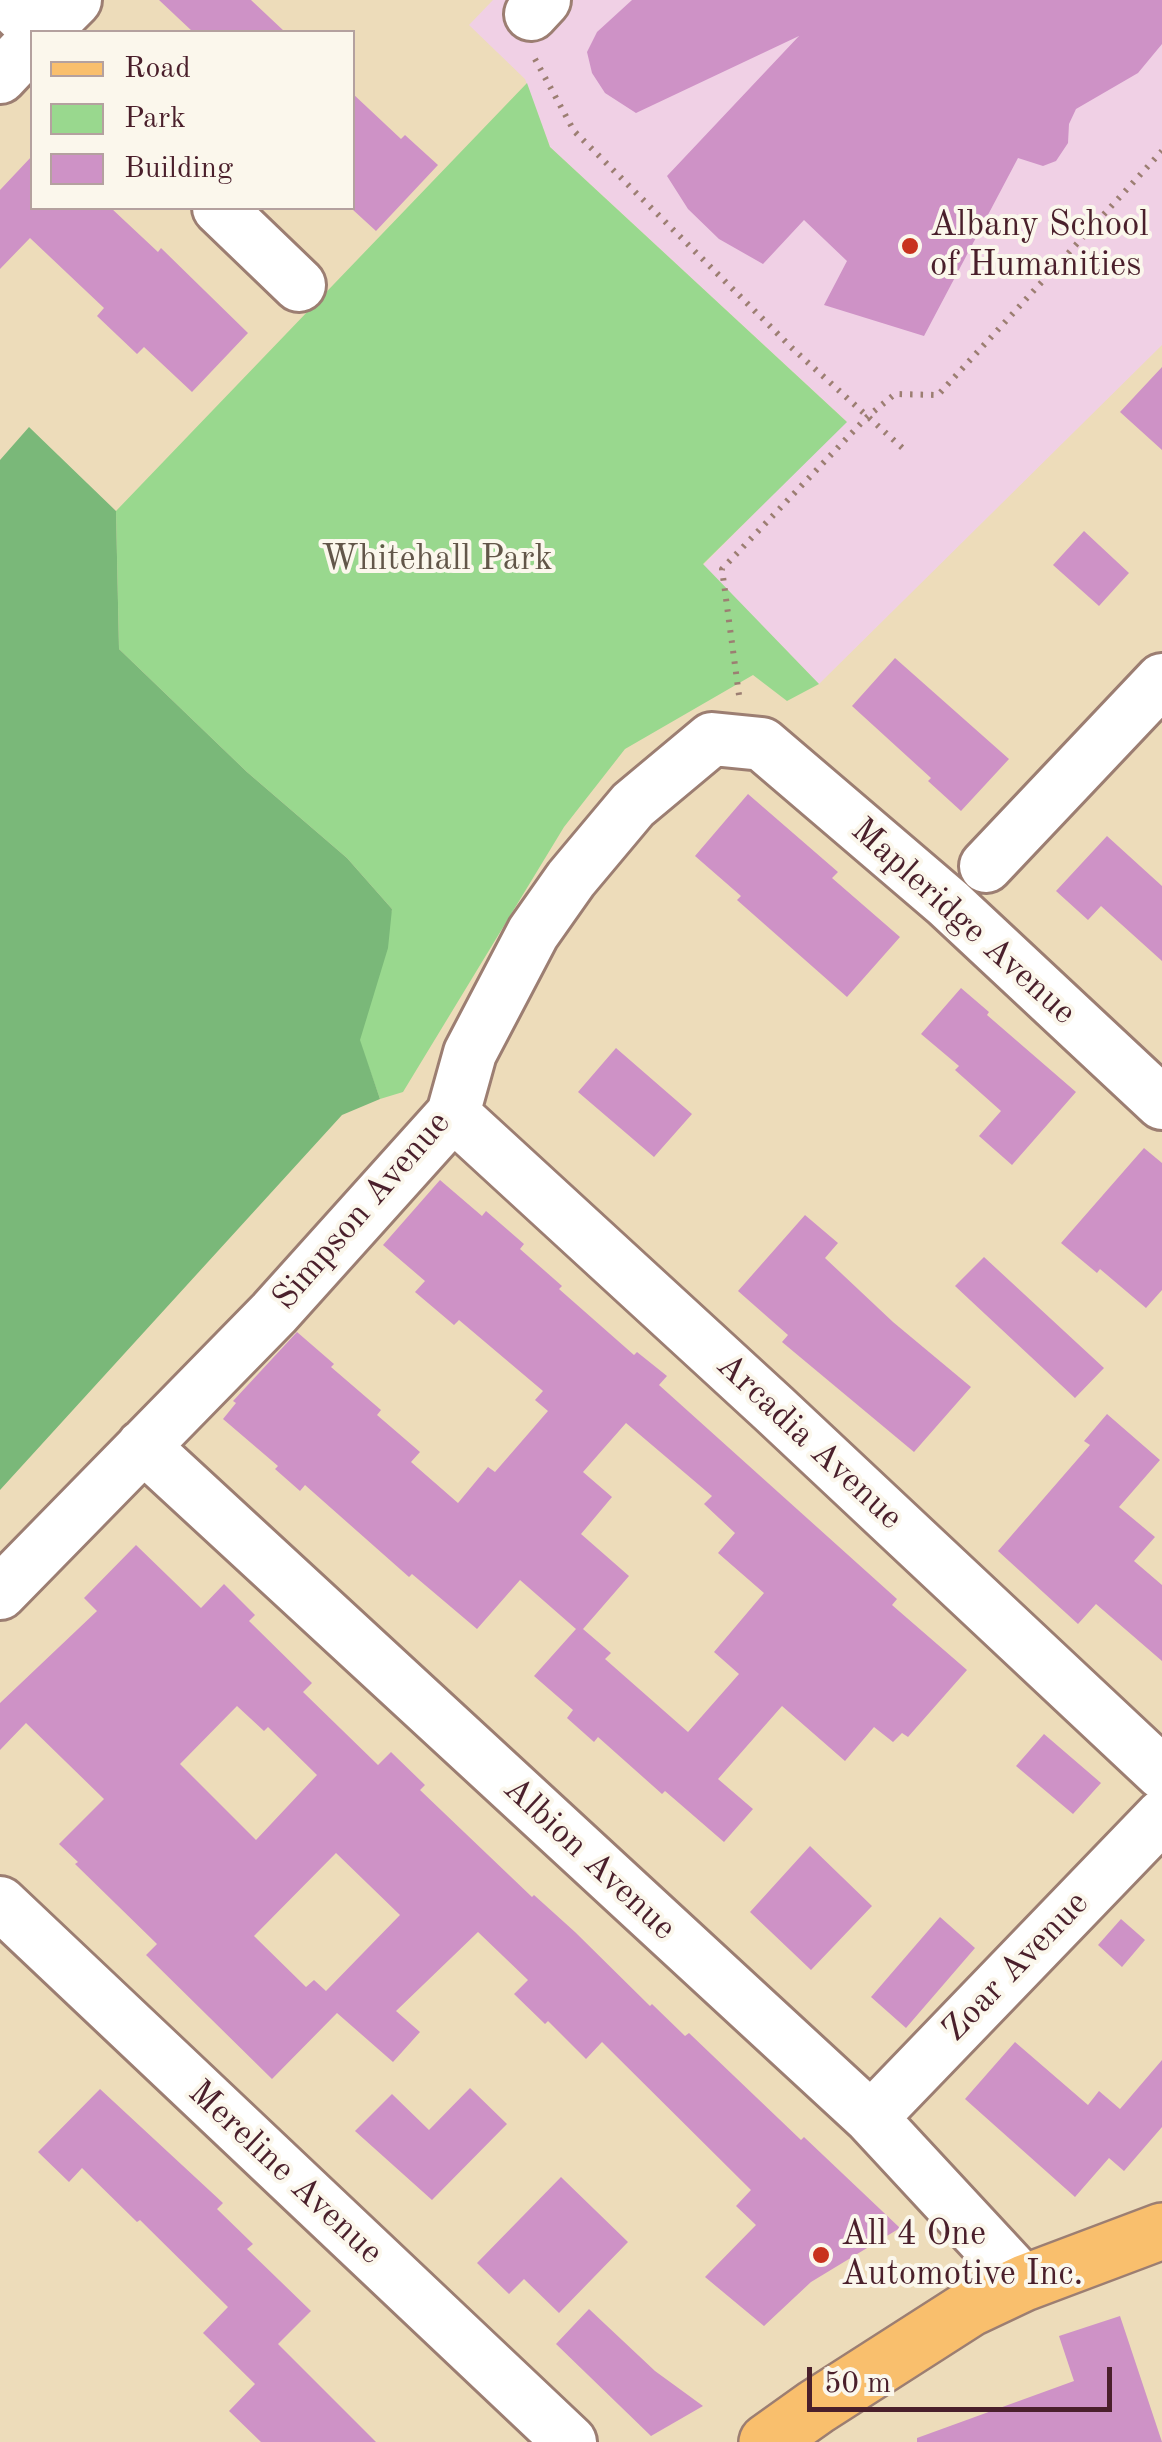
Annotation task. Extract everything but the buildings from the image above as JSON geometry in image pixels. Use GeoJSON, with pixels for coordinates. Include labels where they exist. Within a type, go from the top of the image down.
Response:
{"type":"FeatureCollection","features":[{"type":"Feature","properties":{"kind":"main road"},"geometry":{"type":"LineString","coordinates":[[766,2442],[968,2309],[1024,2283],[1162,2231]]}},
{"type":"Feature","properties":{"kind":"street"},"geometry":{"type":"LineString","coordinates":[[6,0],[39,30]]}},
{"type":"Feature","properties":{"kind":"street"},"geometry":{"type":"LineString","coordinates":[[43,30],[74,0]]}},
{"type":"Feature","properties":{"kind":"street"},"geometry":{"type":"LineString","coordinates":[[0,77],[30,46]]}},
{"type":"Feature","properties":{"kind":"street"},"geometry":{"type":"LineString","coordinates":[[221,210],[299,285]]}},
{"type":"Feature","properties":{"kind":"street"},"geometry":{"type":"LineString","coordinates":[[986,866],[1162,680]]}},
{"type":"Feature","properties":{"kind":"street","name":"Simpson Avenue"},"geometry":{"type":"LineString","coordinates":[[0,1593],[274,1314],[452,1114],[470,1053],[533,933],[571,878],[633,806],[712,739],[753,743]]}},
{"type":"Feature","properties":{"kind":"street","name":"Mapleridge Avenue"},"geometry":{"type":"LineString","coordinates":[[753,743],[948,903],[1162,1103]]}},
{"type":"Feature","properties":{"kind":"street","name":"Arcadia Avenue"},"geometry":{"type":"LineString","coordinates":[[452,1114],[1162,1773]]}},
{"type":"Feature","properties":{"kind":"street","name":"Albion Avenue"},"geometry":{"type":"LineString","coordinates":[[143,1446],[870,2118],[1024,2283]]}},
{"type":"Feature","properties":{"kind":"street","name":"Zoar Avenue"},"geometry":{"type":"LineString","coordinates":[[870,2118],[1162,1816]]}},
{"type":"Feature","properties":{"kind":"street","name":"Mereline Avenue"},"geometry":{"type":"LineString","coordinates":[[0,1903],[570,2442]]}},
{"type":"Feature","properties":{"kind":"path"},"geometry":{"type":"LineString","coordinates":[[538,7],[532,53],[574,131],[793,349],[908,454]]}},
{"type":"Feature","properties":{"kind":"path"},"geometry":{"type":"LineString","coordinates":[[753,743],[722,568],[895,394],[938,395],[1162,151]]}},
{"type":"Feature","properties":{"kind":"shaded area","name":"Albany School of Humanities"},"geometry":{"type":"Polygon","coordinates":[[[493,0],[1162,0],[1162,345],[819,684],[703,565],[846,421],[550,147],[525,79],[469,25],[493,0]]]}},
{"type":"Feature","properties":{"kind":"green space","name":"Whitehall Park"},"geometry":{"type":"Polygon","coordinates":[[[527,83],[550,147],[847,422],[703,564],[819,684],[787,701],[753,675],[625,749],[564,827],[403,1092],[380,1099],[359,1040],[392,909],[347,858],[247,772],[119,649],[116,511],[527,83]]]}},
{"type":"Feature","properties":{"kind":"green space"},"geometry":{"type":"Polygon","coordinates":[[[29,427],[116,511],[119,649],[247,772],[347,858],[392,909],[388,948],[360,1040],[380,1099],[342,1115],[0,1490],[0,460],[29,427]]]}},
{"type":"Feature","properties":{"kind":"place","name":"Albany School of Humanities"},"geometry":{"type":"Point","coordinates":[910,246]}},
{"type":"Feature","properties":{"kind":"place","name":"All 4 One Automotive Inc."},"geometry":{"type":"Point","coordinates":[821,2255]}}]}
